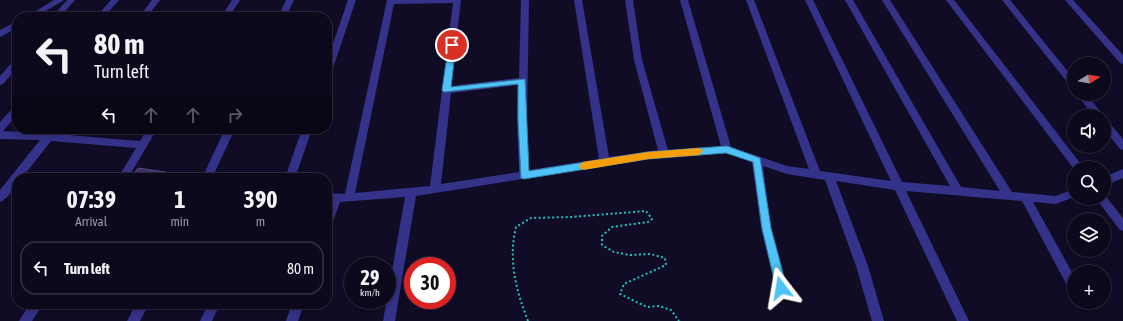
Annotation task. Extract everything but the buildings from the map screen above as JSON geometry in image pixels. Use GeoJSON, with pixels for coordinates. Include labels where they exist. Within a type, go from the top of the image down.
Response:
{"type":"FeatureCollection","features":[{"type":"Feature","properties":{"kind":"street"},"geometry":{"type":"LineString","coordinates":[[39,12],[60,0]]}},
{"type":"Feature","properties":{"kind":"street"},"geometry":{"type":"LineString","coordinates":[[60,12],[71,0]]}},
{"type":"Feature","properties":{"kind":"street"},"geometry":{"type":"LineString","coordinates":[[104,12],[115,0]]}},
{"type":"Feature","properties":{"kind":"street"},"geometry":{"type":"LineString","coordinates":[[147,12],[156,0]]}},
{"type":"Feature","properties":{"kind":"street"},"geometry":{"type":"LineString","coordinates":[[228,12],[236,0]]}},
{"type":"Feature","properties":{"kind":"street"},"geometry":{"type":"LineString","coordinates":[[284,12],[290,0]]}},
{"type":"Feature","properties":{"kind":"street"},"geometry":{"type":"LineString","coordinates":[[332,59],[352,0]]}},
{"type":"Feature","properties":{"kind":"street"},"geometry":{"type":"LineString","coordinates":[[349,198],[391,1],[456,0],[435,189]]}},
{"type":"Feature","properties":{"kind":"street"},"geometry":{"type":"LineString","coordinates":[[524,175],[522,118],[525,0]]}},
{"type":"Feature","properties":{"kind":"street"},"geometry":{"type":"LineString","coordinates":[[578,0],[605,162]]}},
{"type":"Feature","properties":{"kind":"street"},"geometry":{"type":"LineString","coordinates":[[629,0],[638,60],[664,154]]}},
{"type":"Feature","properties":{"kind":"street"},"geometry":{"type":"LineString","coordinates":[[684,0],[727,150]]}},
{"type":"Feature","properties":{"kind":"street"},"geometry":{"type":"LineString","coordinates":[[750,0],[816,174]]}},
{"type":"Feature","properties":{"kind":"street"},"geometry":{"type":"LineString","coordinates":[[810,0],[963,321]]}},
{"type":"Feature","properties":{"kind":"street"},"geometry":{"type":"LineString","coordinates":[[849,0],[957,190]]}},
{"type":"Feature","properties":{"kind":"street"},"geometry":{"type":"LineString","coordinates":[[886,0],[1008,195]]}},
{"type":"Feature","properties":{"kind":"street"},"geometry":{"type":"LineString","coordinates":[[950,0],[1074,161]]}},
{"type":"Feature","properties":{"kind":"street"},"geometry":{"type":"LineString","coordinates":[[1006,0],[1067,76]]}},
{"type":"Feature","properties":{"kind":"street"},"geometry":{"type":"LineString","coordinates":[[1069,0],[1123,61]]}},
{"type":"Feature","properties":{"kind":"street"},"geometry":{"type":"LineString","coordinates":[[0,34],[12,27]]}},
{"type":"Feature","properties":{"kind":"street"},"geometry":{"type":"LineString","coordinates":[[0,81],[12,68]]}},
{"type":"Feature","properties":{"kind":"street"},"geometry":{"type":"LineString","coordinates":[[446,90],[523,81]]}},
{"type":"Feature","properties":{"kind":"street"},"geometry":{"type":"LineString","coordinates":[[1087,101],[1093,109]]}},
{"type":"Feature","properties":{"kind":"street"},"geometry":{"type":"LineString","coordinates":[[0,128],[12,115]]}},
{"type":"Feature","properties":{"kind":"street"},"geometry":{"type":"LineString","coordinates":[[1111,131],[1123,146]]}},
{"type":"Feature","properties":{"kind":"street"},"geometry":{"type":"LineString","coordinates":[[0,135],[26,134]]}},
{"type":"Feature","properties":{"kind":"street"},"geometry":{"type":"LineString","coordinates":[[20,173],[51,134]]}},
{"type":"Feature","properties":{"kind":"street"},"geometry":{"type":"LineString","coordinates":[[60,134],[142,145]]}},
{"type":"Feature","properties":{"kind":"street"},"geometry":{"type":"LineString","coordinates":[[126,173],[149,134]]}},
{"type":"Feature","properties":{"kind":"street"},"geometry":{"type":"LineString","coordinates":[[209,173],[228,134]]}},
{"type":"Feature","properties":{"kind":"street"},"geometry":{"type":"LineString","coordinates":[[292,173],[305,134]]}},
{"type":"Feature","properties":{"kind":"street"},"geometry":{"type":"LineString","coordinates":[[332,197],[349,198],[411,192],[664,154],[727,150],[787,170],[898,186],[957,190],[1056,200],[1067,196]]}},
{"type":"Feature","properties":{"kind":"street"},"geometry":{"type":"LineString","coordinates":[[757,160],[766,228],[781,288]]}},
{"type":"Feature","properties":{"kind":"street"},"geometry":{"type":"LineString","coordinates":[[1111,179],[1123,173]]}},
{"type":"Feature","properties":{"kind":"street"},"geometry":{"type":"LineString","coordinates":[[829,176],[862,266],[878,321]]}},
{"type":"Feature","properties":{"kind":"street"},"geometry":{"type":"LineString","coordinates":[[0,198],[12,183]]}},
{"type":"Feature","properties":{"kind":"street"},"geometry":{"type":"LineString","coordinates":[[389,321],[411,192]]}},
{"type":"Feature","properties":{"kind":"street"},"geometry":{"type":"LineString","coordinates":[[1025,197],[1067,274]]}},
{"type":"Feature","properties":{"kind":"street"},"geometry":{"type":"LineString","coordinates":[[1107,205],[1123,226]]}},
{"type":"Feature","properties":{"kind":"street"},"geometry":{"type":"LineString","coordinates":[[25,321],[33,309]]}},
{"type":"Feature","properties":{"kind":"street"},"geometry":{"type":"LineString","coordinates":[[134,321],[140,309]]}},
{"type":"Feature","properties":{"kind":"street"},"geometry":{"type":"LineString","coordinates":[[206,321],[212,309]]}},
{"type":"Feature","properties":{"kind":"street"},"geometry":{"type":"LineString","coordinates":[[292,321],[296,309]]}},
{"type":"Feature","properties":{"kind":"path"},"geometry":{"type":"LineString","coordinates":[[528,321],[520,302],[513,270],[512,238],[516,227],[531,218],[571,218],[646,211],[652,219],[648,222],[612,227],[602,236],[602,245],[614,252],[630,255],[650,254],[665,258],[666,265],[624,284],[620,294],[647,307],[659,306],[671,310],[679,321]]}},
{"type":"Feature","properties":{"kind":"slow traffic"},"geometry":{"type":"LineString","coordinates":[[583,166],[648,155],[699,151]]}},
{"type":"Feature","properties":{"kind":"route"},"geometry":{"type":"LineString","coordinates":[[452,45],[446,90],[523,81],[522,118],[524,175],[648,155],[727,150],[757,160],[766,228],[781,288]]}}]}
